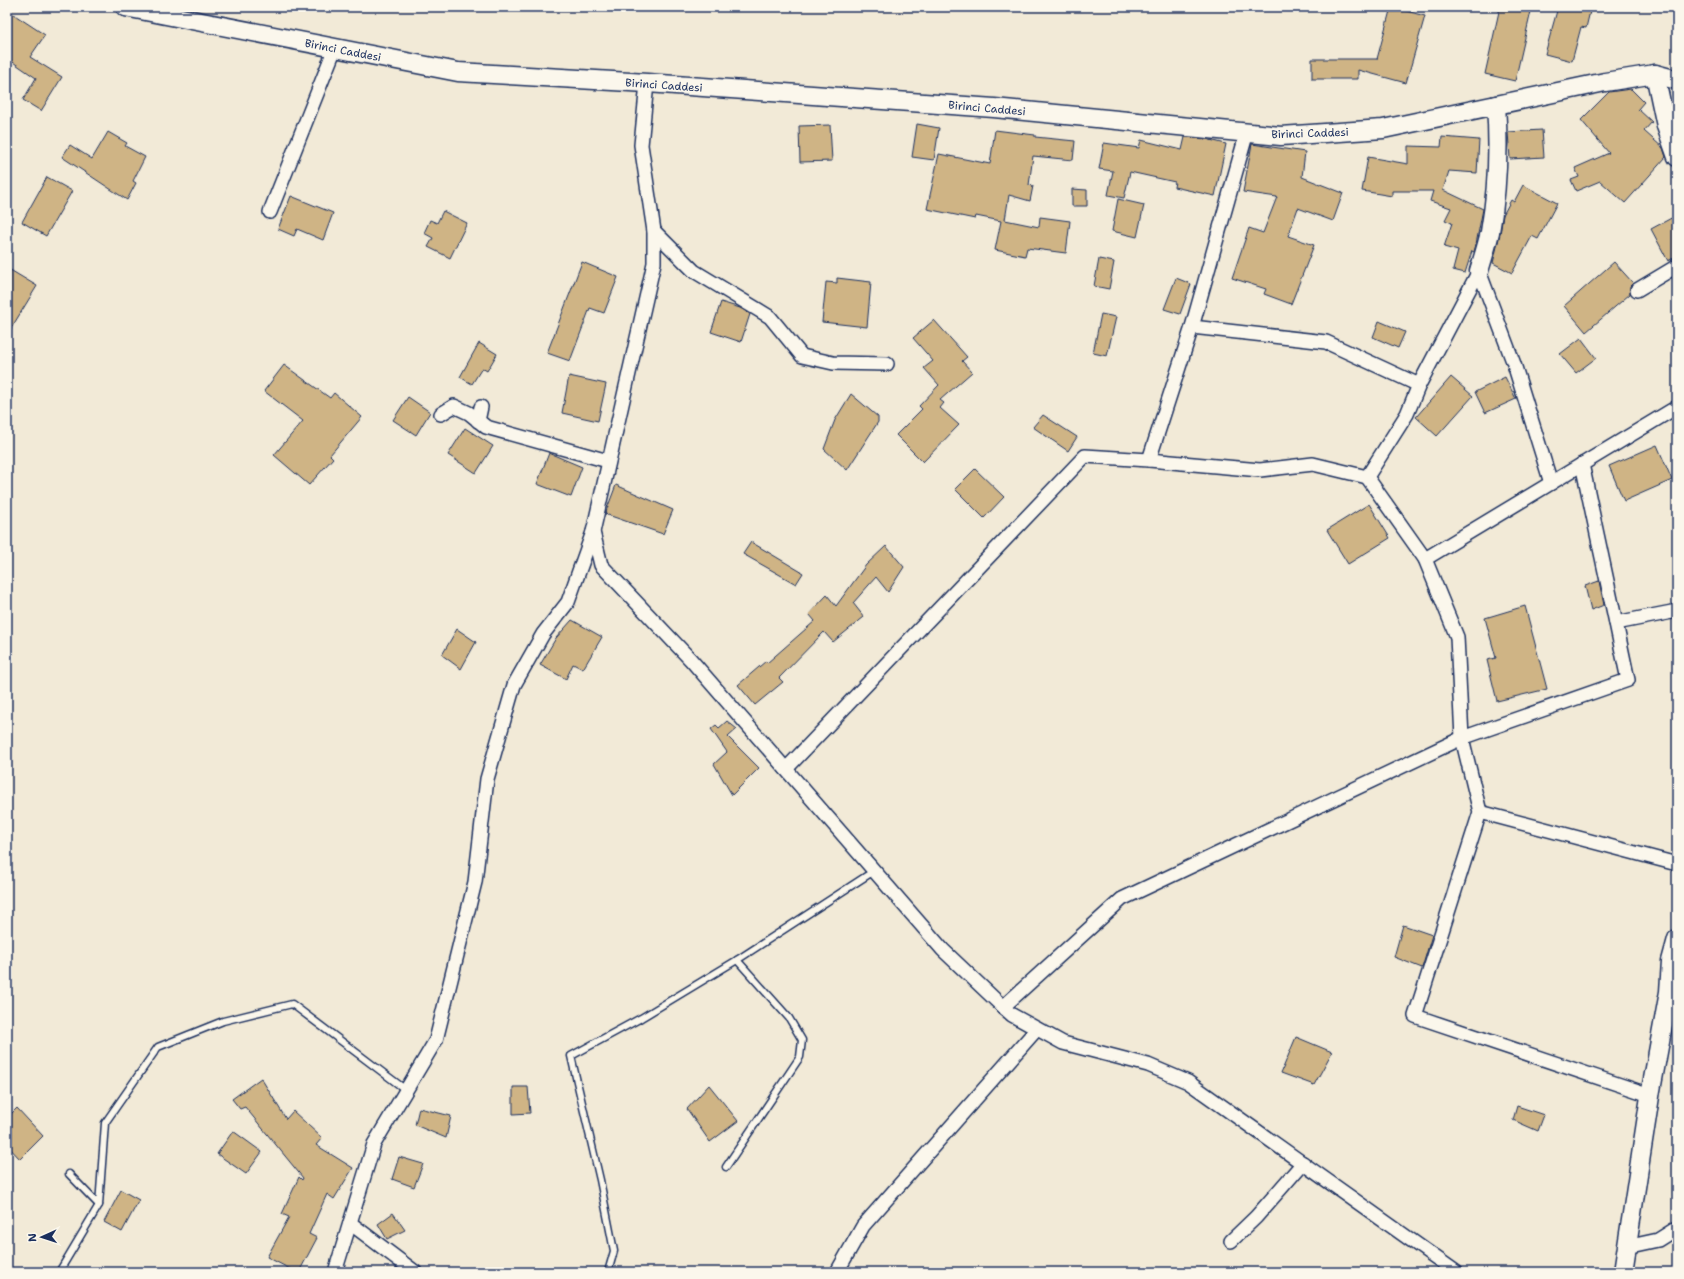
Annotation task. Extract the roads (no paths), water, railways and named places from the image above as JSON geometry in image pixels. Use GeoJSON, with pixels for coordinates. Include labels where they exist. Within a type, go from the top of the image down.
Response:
{"type":"FeatureCollection","features":[{"type":"Feature","properties":{"kind":"street","name":"Birinci Caddesi"},"geometry":{"type":"LineString","coordinates":[[125,7],[458,72],[647,83],[994,108],[1282,136],[1383,129],[1605,82],[1655,74],[1677,80]]}},
{"type":"Feature","properties":{"kind":"street"},"geometry":{"type":"LineString","coordinates":[[270,212],[335,48]]}},
{"type":"Feature","properties":{"kind":"street"},"geometry":{"type":"LineString","coordinates":[[1655,74],[1666,126],[1677,157]]}},
{"type":"Feature","properties":{"kind":"street"},"geometry":{"type":"LineString","coordinates":[[335,1272],[374,1144],[436,1040],[475,882],[487,779],[514,685],[543,634],[568,602],[593,532],[654,263],[654,231],[641,145],[647,83]]}},
{"type":"Feature","properties":{"kind":"street"},"geometry":{"type":"LineString","coordinates":[[1367,477],[1407,414],[1419,385],[1479,271],[1490,232],[1495,182],[1498,126],[1496,105]]}},
{"type":"Feature","properties":{"kind":"street"},"geometry":{"type":"LineString","coordinates":[[1149,460],[1192,327],[1247,132]]}},
{"type":"Feature","properties":{"kind":"street"},"geometry":{"type":"LineString","coordinates":[[654,231],[694,271],[770,317],[802,356],[833,363],[887,364]]}},
{"type":"Feature","properties":{"kind":"street"},"geometry":{"type":"LineString","coordinates":[[1637,290],[1677,266]]}},
{"type":"Feature","properties":{"kind":"street"},"geometry":{"type":"LineString","coordinates":[[1479,271],[1514,364],[1550,483]]}},
{"type":"Feature","properties":{"kind":"street"},"geometry":{"type":"LineString","coordinates":[[1192,327],[1326,342],[1419,385]]}},
{"type":"Feature","properties":{"kind":"street"},"geometry":{"type":"LineString","coordinates":[[441,414],[454,406],[469,413],[486,427],[608,461]]}},
{"type":"Feature","properties":{"kind":"street"},"geometry":{"type":"LineString","coordinates":[[478,421],[481,407]]}},
{"type":"Feature","properties":{"kind":"street"},"geometry":{"type":"LineString","coordinates":[[1425,559],[1677,407]]}},
{"type":"Feature","properties":{"kind":"street"},"geometry":{"type":"LineString","coordinates":[[786,769],[1085,456],[1260,470],[1313,464],[1367,477],[1425,559],[1457,637],[1462,738],[1480,812],[1415,1016],[1650,1095]]}},
{"type":"Feature","properties":{"kind":"street"},"geometry":{"type":"LineString","coordinates":[[1003,1007],[1122,899],[1462,738],[1628,680],[1582,464]]}},
{"type":"Feature","properties":{"kind":"street"},"geometry":{"type":"LineString","coordinates":[[593,532],[601,565],[691,660],[943,950],[1012,1015],[1062,1043],[1148,1065],[1188,1082],[1456,1272]]}},
{"type":"Feature","properties":{"kind":"street"},"geometry":{"type":"LineString","coordinates":[[1616,623],[1677,611]]}},
{"type":"Feature","properties":{"kind":"street"},"geometry":{"type":"LineString","coordinates":[[1480,812],[1677,864]]}},
{"type":"Feature","properties":{"kind":"street"},"geometry":{"type":"LineString","coordinates":[[1623,1272],[1650,1095],[1677,939]]}},
{"type":"Feature","properties":{"kind":"street"},"geometry":{"type":"LineString","coordinates":[[837,1272],[863,1226],[1037,1029]]}},
{"type":"Feature","properties":{"kind":"street"},"geometry":{"type":"LineString","coordinates":[[1231,1241],[1256,1217],[1302,1163]]}},
{"type":"Feature","properties":{"kind":"street"},"geometry":{"type":"LineString","coordinates":[[350,1223],[416,1272]]}},
{"type":"Feature","properties":{"kind":"street"},"geometry":{"type":"LineString","coordinates":[[1626,1247],[1658,1240],[1677,1228]]}},
{"type":"Feature","properties":{"kind":"lane"},"geometry":{"type":"LineString","coordinates":[[608,1272],[614,1250],[571,1056],[641,1018],[737,960],[874,871]]}},
{"type":"Feature","properties":{"kind":"lane"},"geometry":{"type":"LineString","coordinates":[[726,1167],[800,1057],[802,1040],[789,1018],[737,960]]}},
{"type":"Feature","properties":{"kind":"lane"},"geometry":{"type":"LineString","coordinates":[[59,1272],[99,1205],[105,1123],[158,1047],[222,1021],[292,1004],[406,1090]]}},
{"type":"Feature","properties":{"kind":"lane"},"geometry":{"type":"LineString","coordinates":[[69,1174],[99,1205]]}}]}
